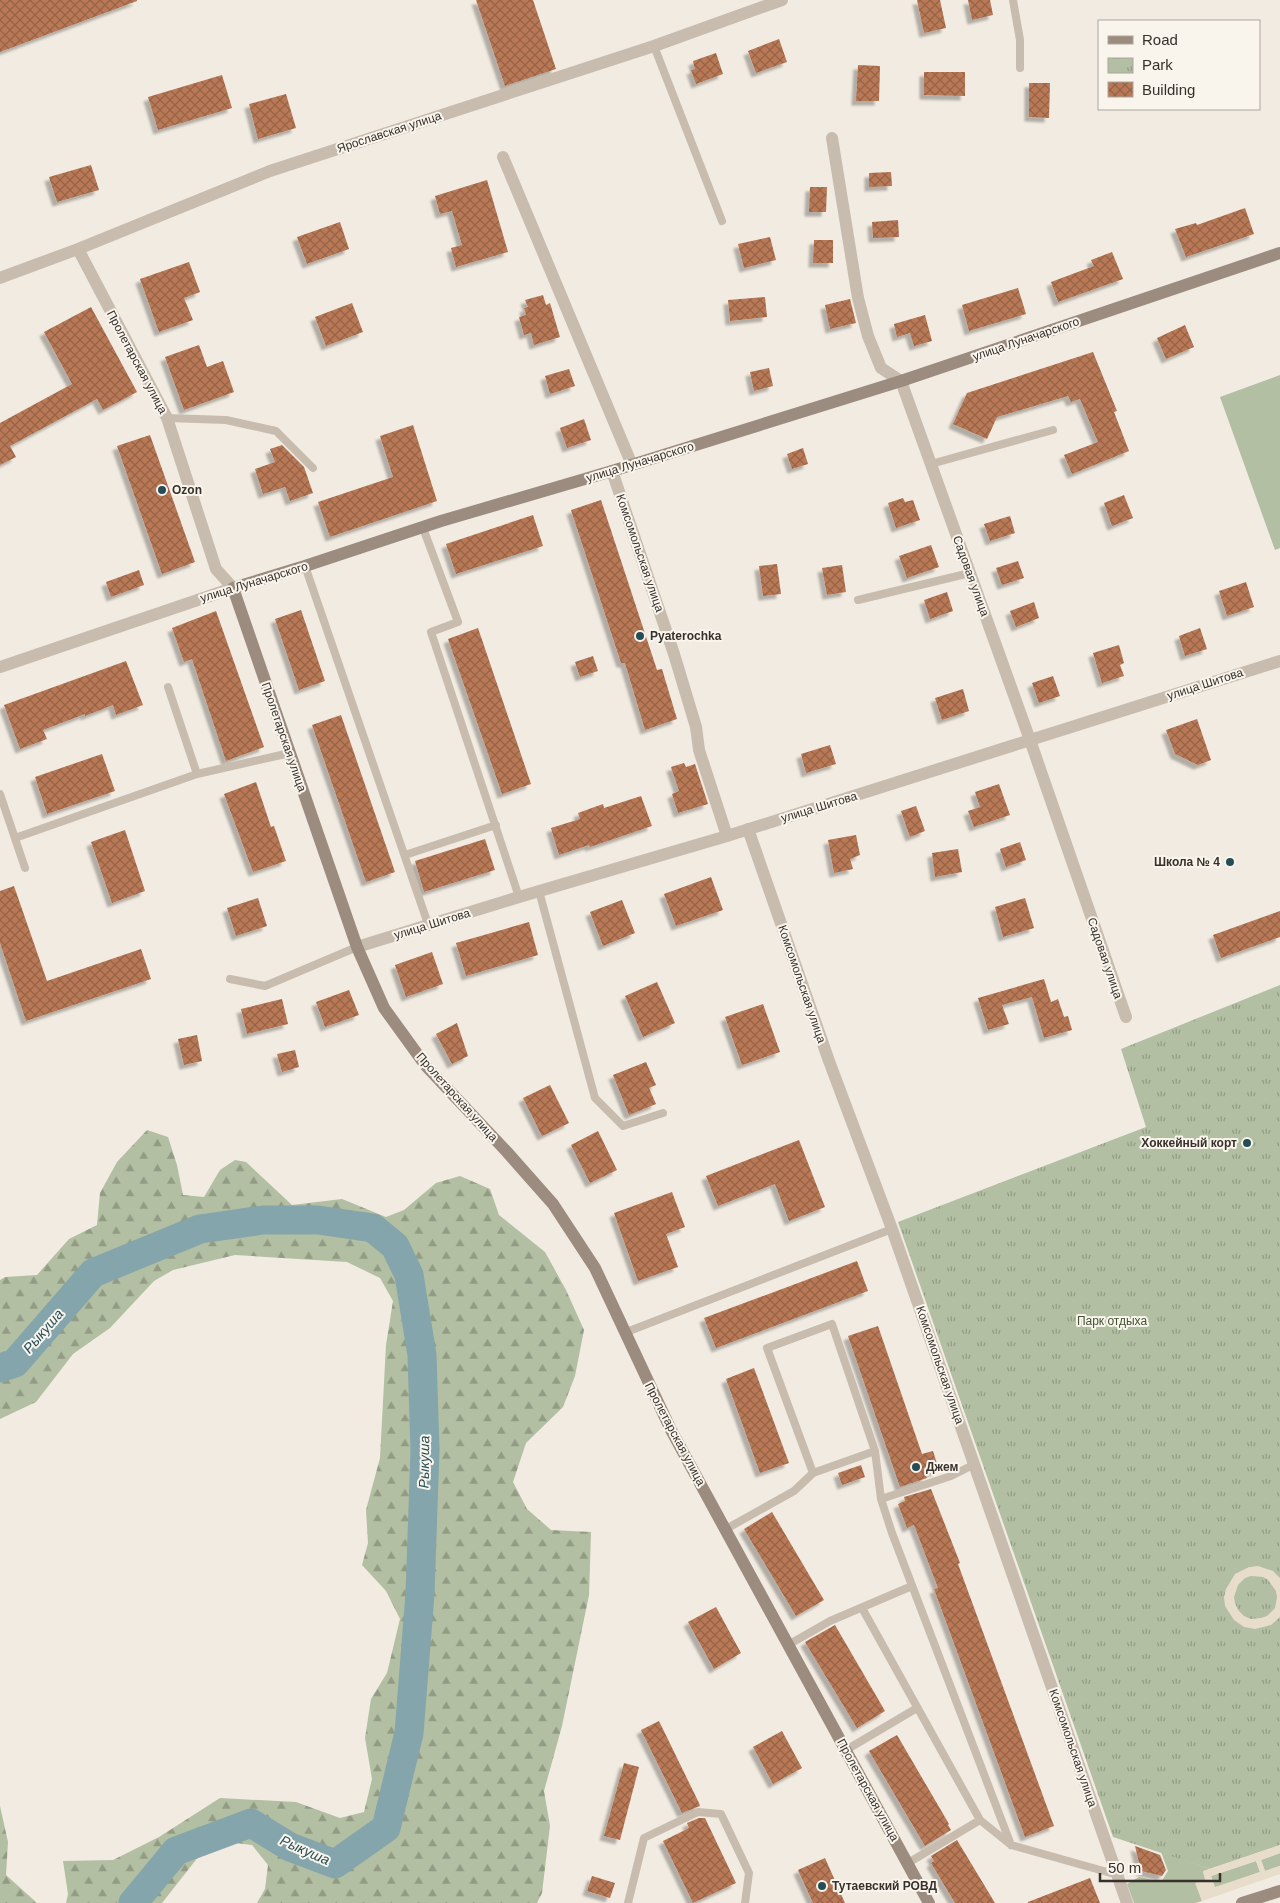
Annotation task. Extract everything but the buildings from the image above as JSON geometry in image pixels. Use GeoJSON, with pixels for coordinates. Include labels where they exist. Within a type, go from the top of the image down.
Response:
{"type":"FeatureCollection","features":[{"type":"Feature","properties":{"kind":"street","name":"Ярославская улица"},"geometry":{"type":"LineString","coordinates":[[0,278],[78,249],[270,171],[654,46],[782,0]]}},
{"type":"Feature","properties":{"kind":"street"},"geometry":{"type":"LineString","coordinates":[[832,138],[854,282],[868,336],[881,368],[902,381]]}},
{"type":"Feature","properties":{"kind":"street"},"geometry":{"type":"LineString","coordinates":[[503,157],[632,464]]}},
{"type":"Feature","properties":{"kind":"street","name":"Пролетарская улица"},"geometry":{"type":"LineString","coordinates":[[78,249],[167,418],[216,569],[233,588],[357,947],[384,1008],[426,1066],[552,1204],[595,1268],[671,1430],[929,1903]]}},
{"type":"Feature","properties":{"kind":"street","name":"улица Луначарского"},"geometry":{"type":"LineString","coordinates":[[0,667],[233,588],[902,381],[1280,253]]}},
{"type":"Feature","properties":{"kind":"street","name":"Садовая улица"},"geometry":{"type":"LineString","coordinates":[[902,381],[1126,1017]]}},
{"type":"Feature","properties":{"kind":"street","name":"Комсомольская улица"},"geometry":{"type":"LineString","coordinates":[[612,471],[674,654],[696,727],[699,750],[727,836]]}},
{"type":"Feature","properties":{"kind":"street","name":"улица Шитова"},"geometry":{"type":"LineString","coordinates":[[357,947],[428,924],[727,836],[1280,661]]}},
{"type":"Feature","properties":{"kind":"street","name":"Комсомольская улица"},"geometry":{"type":"LineString","coordinates":[[748,829],[829,1061],[892,1229],[975,1464],[1127,1903]]}},
{"type":"Feature","properties":{"kind":"street"},"geometry":{"type":"LineString","coordinates":[[1242,1903],[1280,1891]]}},
{"type":"Feature","properties":{"kind":"lane"},"geometry":{"type":"LineString","coordinates":[[1012,0],[1020,40],[1020,68]]}},
{"type":"Feature","properties":{"kind":"lane"},"geometry":{"type":"LineString","coordinates":[[654,46],[722,221]]}},
{"type":"Feature","properties":{"kind":"lane"},"geometry":{"type":"LineString","coordinates":[[167,418],[226,420],[276,431],[313,468]]}},
{"type":"Feature","properties":{"kind":"lane"},"geometry":{"type":"LineString","coordinates":[[931,464],[1053,430]]}},
{"type":"Feature","properties":{"kind":"lane"},"geometry":{"type":"LineString","coordinates":[[423,528],[458,622],[431,632],[519,897]]}},
{"type":"Feature","properties":{"kind":"lane"},"geometry":{"type":"LineString","coordinates":[[305,566],[428,924]]}},
{"type":"Feature","properties":{"kind":"lane"},"geometry":{"type":"LineString","coordinates":[[858,600],[970,572]]}},
{"type":"Feature","properties":{"kind":"lane"},"geometry":{"type":"LineString","coordinates":[[168,687],[197,774]]}},
{"type":"Feature","properties":{"kind":"lane"},"geometry":{"type":"LineString","coordinates":[[15,838],[197,774],[290,753]]}},
{"type":"Feature","properties":{"kind":"lane"},"geometry":{"type":"LineString","coordinates":[[0,794],[25,868]]}},
{"type":"Feature","properties":{"kind":"lane"},"geometry":{"type":"LineString","coordinates":[[405,855],[496,825]]}},
{"type":"Feature","properties":{"kind":"lane"},"geometry":{"type":"LineString","coordinates":[[539,891],[595,1098],[623,1126],[663,1113]]}},
{"type":"Feature","properties":{"kind":"lane"},"geometry":{"type":"LineString","coordinates":[[230,979],[265,986],[357,947]]}},
{"type":"Feature","properties":{"kind":"lane"},"geometry":{"type":"LineString","coordinates":[[624,1333],[892,1229]]}},
{"type":"Feature","properties":{"kind":"lane"},"geometry":{"type":"LineString","coordinates":[[812,1474],[767,1348],[832,1324],[875,1451],[881,1499],[912,1586],[1011,1844]]}},
{"type":"Feature","properties":{"kind":"lane"},"geometry":{"type":"LineString","coordinates":[[726,1529],[794,1491],[812,1474],[875,1451]]}},
{"type":"Feature","properties":{"kind":"lane"},"geometry":{"type":"LineString","coordinates":[[881,1499],[951,1476],[975,1464]]}},
{"type":"Feature","properties":{"kind":"lane"},"geometry":{"type":"LineString","coordinates":[[788,1645],[830,1621],[912,1586]]}},
{"type":"Feature","properties":{"kind":"lane"},"geometry":{"type":"LineString","coordinates":[[862,1608],[980,1820],[1011,1844],[1118,1875]]}},
{"type":"Feature","properties":{"kind":"lane"},"geometry":{"type":"LineString","coordinates":[[846,1750],[917,1708]]}},
{"type":"Feature","properties":{"kind":"lane"},"geometry":{"type":"LineString","coordinates":[[628,1903],[644,1838],[698,1812],[721,1814],[749,1873],[745,1903]]}},
{"type":"Feature","properties":{"kind":"lane"},"geometry":{"type":"LineString","coordinates":[[908,1863],[980,1820]]}},
{"type":"Feature","properties":{"kind":"green space"},"geometry":{"type":"Polygon","coordinates":[[[1280,375],[1280,548],[1275,550],[1220,397],[1280,375]]]}},
{"type":"Feature","properties":{"kind":"green space","name":"Парк отдыха"},"geometry":{"type":"Polygon","coordinates":[[[1280,985],[1280,1845],[1210,1869],[1113,1837],[898,1222],[1146,1127],[1121,1049],[1280,985]]]}},
{"type":"Feature","properties":{"kind":"green space"},"geometry":{"type":"Polygon","coordinates":[[[147,1130],[168,1137],[177,1165],[183,1195],[204,1197],[220,1170],[235,1160],[246,1162],[292,1205],[342,1199],[386,1217],[404,1210],[436,1183],[460,1176],[490,1189],[499,1215],[545,1252],[566,1290],[584,1330],[575,1376],[563,1407],[526,1443],[513,1482],[527,1509],[551,1530],[591,1532],[589,1595],[562,1726],[544,1791],[550,1826],[542,1893],[537,1903],[257,1903],[265,1889],[268,1865],[252,1845],[236,1843],[206,1847],[162,1903],[66,1903],[68,1894],[63,1861],[113,1860],[159,1837],[220,1798],[296,1802],[340,1818],[364,1812],[372,1779],[365,1738],[371,1699],[387,1673],[400,1619],[386,1591],[362,1565],[368,1543],[366,1510],[380,1458],[386,1345],[393,1301],[380,1278],[347,1262],[235,1255],[173,1270],[154,1281],[110,1328],[73,1354],[36,1402],[0,1419],[0,1280],[5,1277],[37,1275],[69,1239],[97,1225],[100,1193],[117,1162],[147,1130]]]}},
{"type":"Feature","properties":{"kind":"green space"},"geometry":{"type":"Polygon","coordinates":[[[0,1806],[8,1842],[6,1875],[37,1903],[0,1903],[0,1806]]]}},
{"type":"Feature","properties":{"kind":"green space"},"geometry":{"type":"Polygon","coordinates":[[[1161,1852],[1210,1869],[1203,1872],[1206,1880],[1196,1883],[1202,1901],[1195,1903],[1134,1903],[1127,1884],[1139,1877],[1161,1882],[1168,1871],[1161,1852]]]}},
{"type":"Feature","properties":{"kind":"green space"},"geometry":{"type":"Polygon","coordinates":[[[1280,1853],[1280,1866],[1265,1871],[1261,1860],[1280,1853]]]}},
{"type":"Feature","properties":{"kind":"green space"},"geometry":{"type":"Polygon","coordinates":[[[1256,1861],[1260,1872],[1215,1888],[1211,1876],[1256,1861]]]}},
{"type":"Feature","properties":{"kind":"shaded area"},"geometry":{"type":"Polygon","coordinates":[[[1258,1566],[1273,1571],[1280,1578],[1280,1617],[1271,1625],[1255,1629],[1244,1627],[1234,1620],[1225,1606],[1224,1597],[1226,1589],[1235,1574],[1249,1567],[1258,1566]],[[1251,1576],[1245,1578],[1238,1585],[1234,1597],[1238,1610],[1244,1616],[1251,1619],[1267,1616],[1275,1608],[1276,1591],[1268,1580],[1263,1577],[1251,1576]]]}},
{"type":"Feature","properties":{"kind":"shaded area"},"geometry":{"type":"Polygon","coordinates":[[[1280,1845],[1280,1853],[1261,1860],[1265,1871],[1280,1866],[1280,1874],[1202,1901],[1195,1883],[1205,1880],[1203,1871],[1280,1845]],[[1256,1861],[1211,1876],[1215,1887],[1260,1872],[1256,1861]]]}},
{"type":"Feature","properties":{"kind":"waterway","name":"Рыкуша"},"geometry":{"type":"LineString","coordinates":[[0,1368],[15,1363],[93,1273],[200,1229],[263,1220],[318,1220],[373,1228],[395,1246],[409,1275],[422,1355],[425,1450],[420,1594],[409,1733],[386,1828],[335,1864],[290,1847],[251,1823],[176,1851],[133,1903]]}},
{"type":"Feature","properties":{"kind":"place","name":"Ozon"},"geometry":{"type":"Point","coordinates":[162,490]}},
{"type":"Feature","properties":{"kind":"place","name":"Pyaterochka"},"geometry":{"type":"Point","coordinates":[640,636]}},
{"type":"Feature","properties":{"kind":"place","name":"Школа № 4"},"geometry":{"type":"Point","coordinates":[1230,862]}},
{"type":"Feature","properties":{"kind":"place","name":"Хоккейный корт"},"geometry":{"type":"Point","coordinates":[1247,1143]}},
{"type":"Feature","properties":{"kind":"place","name":"Джем"},"geometry":{"type":"Point","coordinates":[916,1467]}},
{"type":"Feature","properties":{"kind":"place","name":"Тутаевский РОВД"},"geometry":{"type":"Point","coordinates":[822,1886]}}]}
